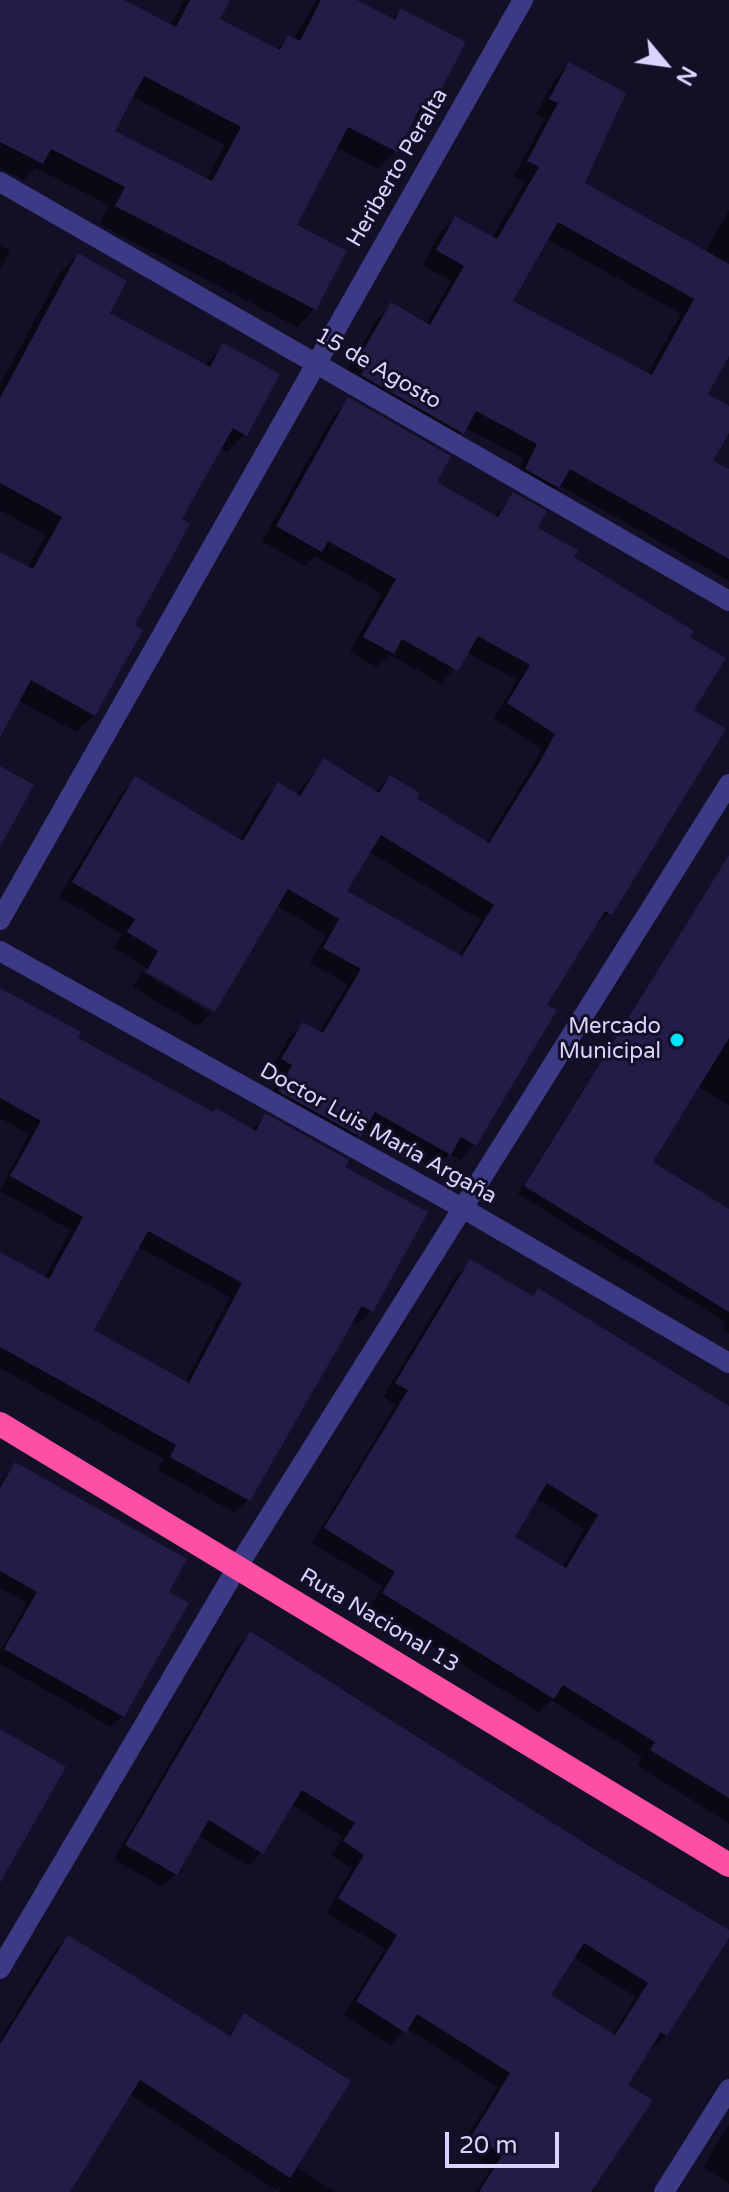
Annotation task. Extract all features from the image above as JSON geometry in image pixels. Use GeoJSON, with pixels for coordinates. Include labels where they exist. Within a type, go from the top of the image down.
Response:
{"type":"FeatureCollection","features":[{"type":"Feature","properties":{"kind":"highway","name":"Ruta Nacional 13"},"geometry":{"type":"LineString","coordinates":[[0,1424],[729,1865]]}},
{"type":"Feature","properties":{"kind":"street","name":"Heriberto Peralta"},"geometry":{"type":"LineString","coordinates":[[0,920],[315,360],[523,0]]}},
{"type":"Feature","properties":{"kind":"street","name":"15 de Agosto"},"geometry":{"type":"LineString","coordinates":[[0,182],[315,360],[729,601]]}},
{"type":"Feature","properties":{"kind":"street"},"geometry":{"type":"LineString","coordinates":[[0,1969],[238,1566],[729,784]]}},
{"type":"Feature","properties":{"kind":"street","name":"Doctor Luis María Argaña"},"geometry":{"type":"LineString","coordinates":[[0,951],[464,1209],[729,1363]]}},
{"type":"Feature","properties":{"kind":"street"},"geometry":{"type":"LineString","coordinates":[[664,2192],[729,2089]]}},
{"type":"Feature","properties":{"kind":"building"},"geometry":{"type":"Polygon","coordinates":[[[0,0],[124,0],[176,27],[190,0],[230,0],[220,19],[280,50],[288,35],[300,41],[321,0],[357,0],[395,20],[400,8],[466,42],[431,109],[422,104],[397,152],[348,127],[297,225],[347,251],[316,310],[115,206],[125,187],[51,149],[43,164],[0,142],[0,0]],[[144,76],[115,131],[212,181],[241,127],[144,76]]]}},
{"type":"Feature","properties":{"kind":"building"},"geometry":{"type":"Polygon","coordinates":[[[569,62],[626,93],[585,183],[729,264],[729,356],[708,394],[729,406],[729,433],[713,461],[729,469],[729,559],[570,469],[559,488],[525,469],[537,444],[476,411],[464,434],[361,375],[369,361],[360,356],[391,302],[430,325],[464,266],[436,250],[455,216],[497,239],[539,167],[527,161],[558,103],[549,99],[569,62]],[[558,222],[513,301],[652,375],[694,299],[558,222]]]}},
{"type":"Feature","properties":{"kind":"building"},"geometry":{"type":"Polygon","coordinates":[[[78,253],[127,281],[110,313],[210,367],[223,343],[280,374],[247,436],[233,428],[182,519],[190,524],[135,625],[143,630],[95,716],[31,680],[0,737],[0,552],[33,569],[62,517],[0,483],[0,398],[78,253]]]}},
{"type":"Feature","properties":{"kind":"building"},"geometry":{"type":"Polygon","coordinates":[[[348,397],[451,456],[437,482],[498,517],[513,492],[547,511],[538,528],[578,550],[574,557],[694,631],[690,637],[726,658],[694,710],[726,729],[612,915],[605,911],[547,1005],[557,1010],[476,1146],[461,1137],[451,1155],[375,1112],[361,1137],[278,1091],[292,1065],[281,1059],[303,1022],[323,1033],[361,969],[323,948],[339,919],[288,889],[215,1012],[146,972],[158,951],[127,932],[135,919],[72,882],[135,776],[243,841],[278,782],[300,796],[324,758],[379,793],[390,775],[420,793],[417,798],[489,843],[542,758],[555,734],[507,703],[530,665],[478,636],[458,671],[402,639],[394,654],[363,637],[396,579],[328,541],[322,552],[276,526],[348,397]],[[381,835],[347,891],[462,956],[494,905],[381,835]]]}},
{"type":"Feature","properties":{"kind":"building"},"geometry":{"type":"Polygon","coordinates":[[[0,766],[34,785],[0,847],[0,766]]]}},
{"type":"Feature","properties":{"kind":"building","name":"Mercado Municipal"},"geometry":{"type":"Polygon","coordinates":[[[729,855],[729,1038],[653,1162],[729,1209],[729,1312],[524,1186],[729,855]]]}},
{"type":"Feature","properties":{"kind":"building"},"geometry":{"type":"Polygon","coordinates":[[[0,988],[81,1032],[78,1038],[213,1112],[216,1108],[256,1131],[265,1113],[349,1160],[345,1167],[428,1212],[373,1312],[362,1306],[250,1501],[170,1457],[176,1445],[0,1347],[0,1252],[49,1279],[83,1217],[10,1176],[41,1121],[0,1098],[0,988]],[[148,1231],[94,1330],[189,1383],[242,1283],[148,1231]]]}},
{"type":"Feature","properties":{"kind":"building"},"geometry":{"type":"Polygon","coordinates":[[[470,1259],[533,1296],[538,1288],[729,1406],[729,1798],[650,1750],[655,1742],[563,1685],[554,1699],[382,1593],[395,1572],[324,1528],[408,1390],[395,1383],[470,1259]],[[547,1483],[515,1537],[566,1568],[598,1515],[547,1483]]]}},
{"type":"Feature","properties":{"kind":"building"},"geometry":{"type":"Polygon","coordinates":[[[15,1462],[187,1559],[169,1592],[189,1603],[124,1717],[4,1649],[37,1592],[0,1571],[0,1488],[15,1462]]]}},
{"type":"Feature","properties":{"kind":"building"},"geometry":{"type":"Polygon","coordinates":[[[250,1631],[602,1854],[729,1930],[729,1938],[667,2036],[661,2032],[628,2085],[653,2100],[591,2192],[479,2192],[503,2154],[472,2135],[510,2073],[417,2014],[406,2033],[356,2001],[397,1935],[338,1898],[364,1855],[343,1841],[355,1823],[302,1790],[263,1854],[209,1820],[177,1875],[125,1845],[250,1631]],[[584,1943],[551,1995],[615,2035],[648,1983],[584,1943]]]}},
{"type":"Feature","properties":{"kind":"building"},"geometry":{"type":"Polygon","coordinates":[[[0,1729],[66,1767],[0,1883],[0,1729]]]}},
{"type":"Feature","properties":{"kind":"building"},"geometry":{"type":"Polygon","coordinates":[[[68,1935],[230,2036],[244,2013],[351,2081],[290,2178],[140,2080],[70,2192],[0,2192],[0,2044],[68,1935]]]}},
{"type":"Feature","properties":{"kind":"place","name":"Mercado Municipal"},"geometry":{"type":"Point","coordinates":[677,1040]}}]}
